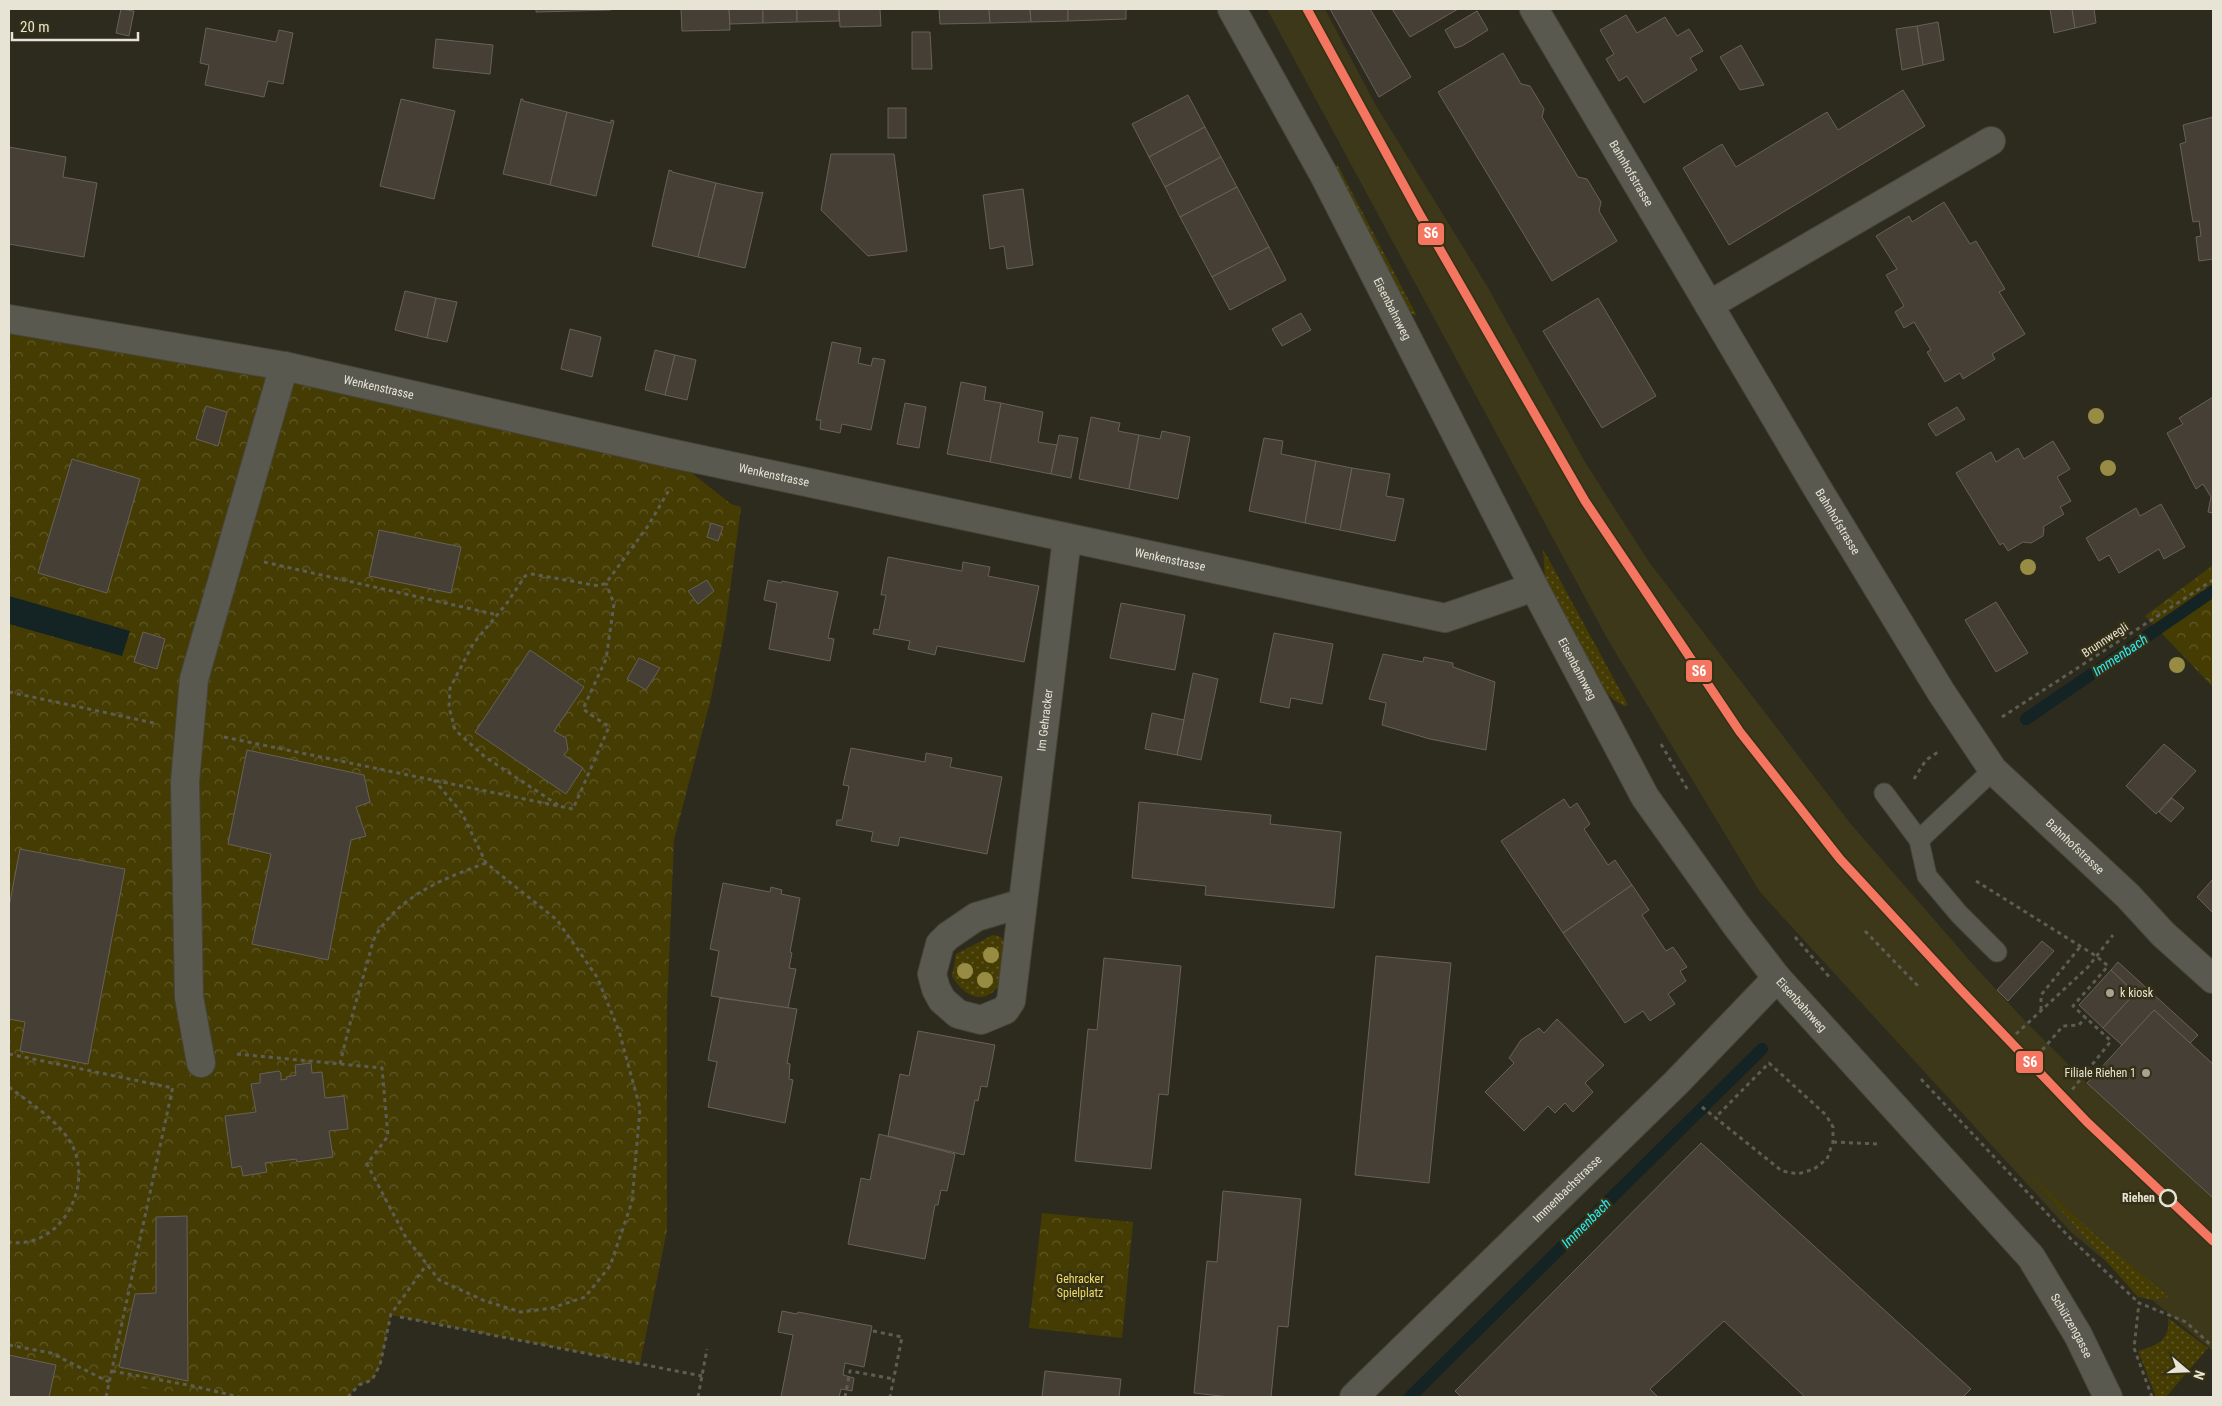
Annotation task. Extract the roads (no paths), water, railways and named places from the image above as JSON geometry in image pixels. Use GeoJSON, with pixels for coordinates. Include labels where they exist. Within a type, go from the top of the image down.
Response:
{"type":"FeatureCollection","features":[{"type":"Feature","properties":{"kind":"street","name":"Eisenbahnweg"},"geometry":{"type":"LineString","coordinates":[[1232,9],[1324,175],[1534,587],[1645,798],[1736,925],[1777,978],[2030,1257]]}},
{"type":"Feature","properties":{"kind":"street","name":"Bahnhofstrasse"},"geometry":{"type":"LineString","coordinates":[[1534,9],[1941,692],[1993,770],[2128,896],[2163,934],[2213,979]]}},
{"type":"Feature","properties":{"kind":"street"},"geometry":{"type":"LineString","coordinates":[[1709,305],[1992,140]]}},
{"type":"Feature","properties":{"kind":"street","name":"Wenkenstrasse"},"geometry":{"type":"LineString","coordinates":[[9,320],[284,366],[688,457],[1445,618],[1534,587]]}},
{"type":"Feature","properties":{"kind":"street"},"geometry":{"type":"LineString","coordinates":[[200,1057],[189,997],[185,782],[194,679],[284,366]]}},
{"type":"Feature","properties":{"kind":"street","name":"Im Gehracker"},"geometry":{"type":"LineString","coordinates":[[1023,903],[1067,538]]}},
{"type":"Feature","properties":{"kind":"street","name":"Immenbachstrasse"},"geometry":{"type":"LineString","coordinates":[[1354,1397],[1676,1083],[1777,978]]}},
{"type":"Feature","properties":{"kind":"street","name":"Schützengasse"},"geometry":{"type":"LineString","coordinates":[[2030,1257],[2078,1336],[2108,1397]]}},
{"type":"Feature","properties":{"kind":"lane"},"geometry":{"type":"LineString","coordinates":[[1919,840],[1993,770]]}},
{"type":"Feature","properties":{"kind":"lane"},"geometry":{"type":"LineString","coordinates":[[1884,793],[1919,840],[1927,876],[1959,914],[1997,952]]}},
{"type":"Feature","properties":{"kind":"waterway","name":"Immenbach"},"geometry":{"type":"LineString","coordinates":[[2026,719],[2213,591]]}},
{"type":"Feature","properties":{"kind":"waterway","name":"Immenbach"},"geometry":{"type":"LineString","coordinates":[[1410,1397],[1762,1049]]}},
{"type":"Feature","properties":{"kind":"place","name":"k kiosk"},"geometry":{"type":"Point","coordinates":[2110,993]}},
{"type":"Feature","properties":{"kind":"place","name":"Filiale Riehen 1"},"geometry":{"type":"Point","coordinates":[2146,1073]}},
{"type":"Feature","properties":{"kind":"place","name":"Riehen"},"geometry":{"type":"Point","coordinates":[2168,1198]}},
{"type":"Feature","properties":{"kind":"park label","name":"Gehracker Spielplatz"},"geometry":{"type":"Point","coordinates":[1080,1286]}}]}
